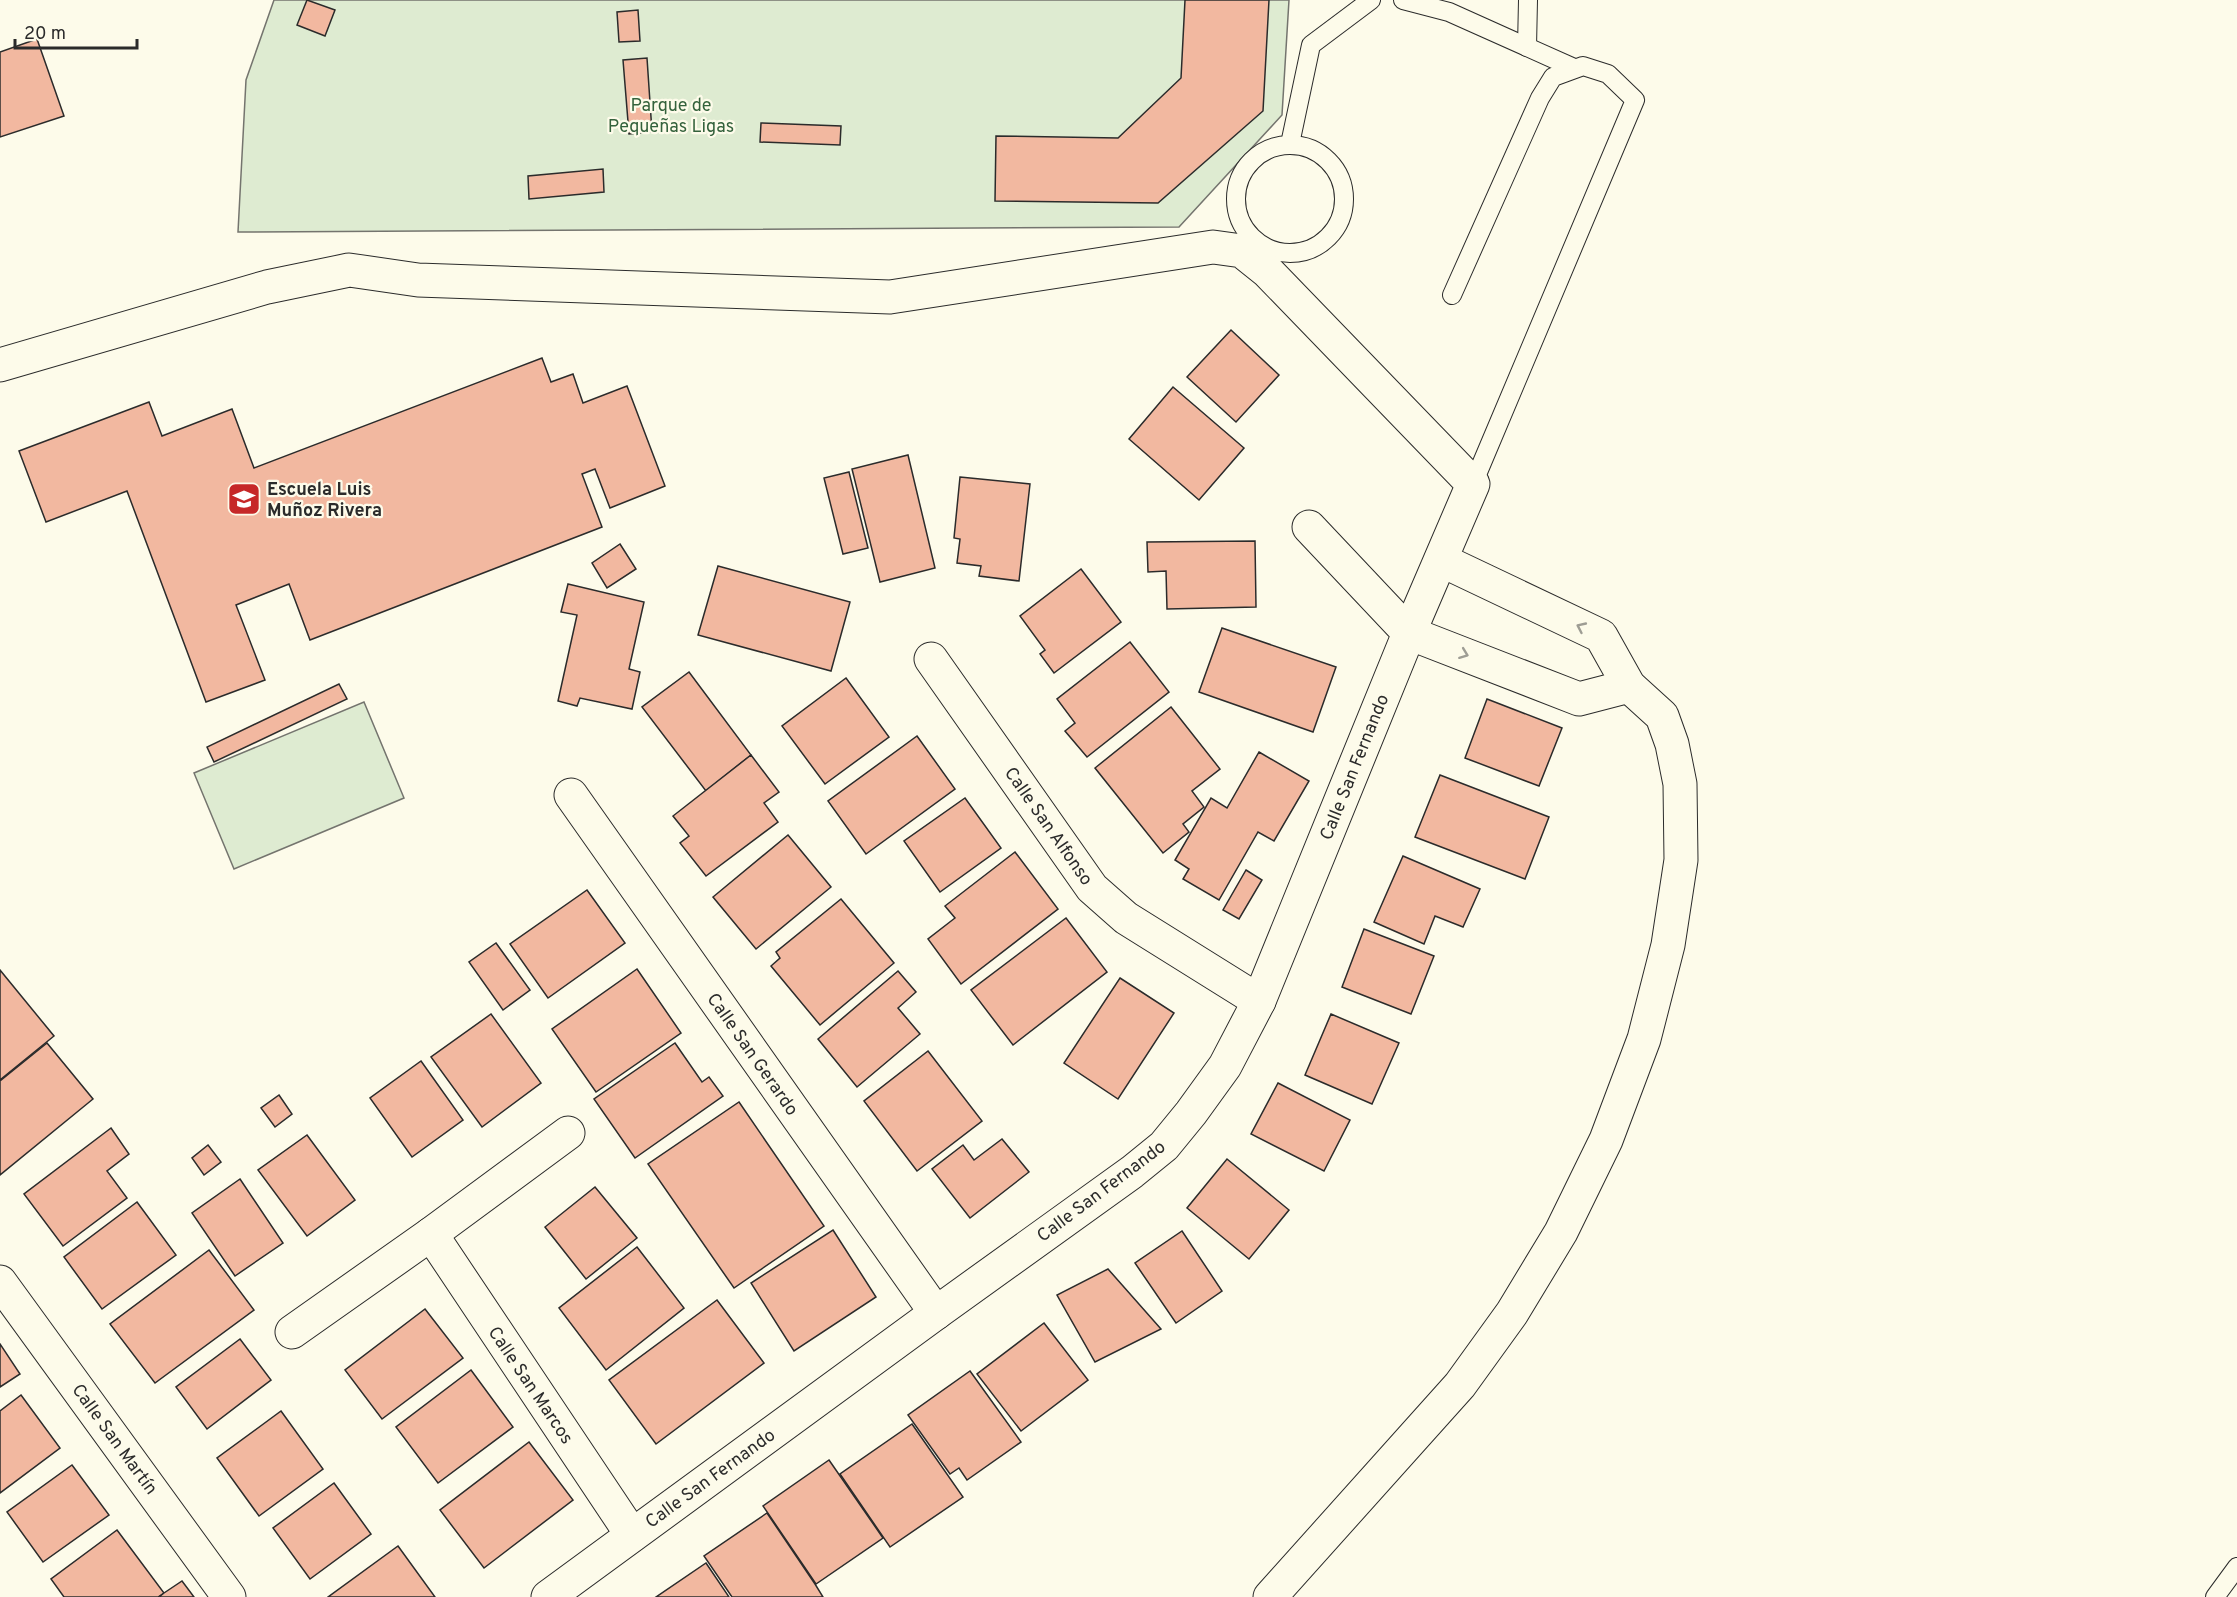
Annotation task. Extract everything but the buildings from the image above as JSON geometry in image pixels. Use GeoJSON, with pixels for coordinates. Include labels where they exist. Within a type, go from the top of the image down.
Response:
{"type":"FeatureCollection","features":[{"type":"Feature","properties":{"kind":"street"},"geometry":{"type":"LineString","coordinates":[[0,365],[267,287],[349,270],[418,280],[890,297],[1245,243],[1267,271],[1473,484]]}},
{"type":"Feature","properties":{"kind":"street","name":"Calle San Fernando"},"geometry":{"type":"LineString","coordinates":[[548,1597],[936,1312],[1132,1172],[1164,1146],[1225,1066],[1258,1000],[1473,484]]}},
{"type":"Feature","properties":{"kind":"street"},"geometry":{"type":"LineString","coordinates":[[1308,527],[1409,633],[1580,699],[1629,686]]}},
{"type":"Feature","properties":{"kind":"street"},"geometry":{"type":"LineString","coordinates":[[1270,1597],[1460,1386],[1512,1313],[1561,1232],[1606,1140],[1644,1039],[1668,945],[1681,860],[1680,784],[1672,744],[1662,716],[1629,686],[1601,636],[1441,560]]}},
{"type":"Feature","properties":{"kind":"street","name":"Calle San Alfonso"},"geometry":{"type":"LineString","coordinates":[[931,659],[1092,888],[1126,918],[1258,1000]]}},
{"type":"Feature","properties":{"kind":"street","name":"Calle San Gerardo"},"geometry":{"type":"LineString","coordinates":[[571,795],[936,1312]]}},
{"type":"Feature","properties":{"kind":"street"},"geometry":{"type":"LineString","coordinates":[[292,1332],[431,1234],[568,1133]]}},
{"type":"Feature","properties":{"kind":"street","name":"Calle San Marcos"},"geometry":{"type":"LineString","coordinates":[[431,1234],[632,1535]]}},
{"type":"Feature","properties":{"kind":"street","name":"Calle San Martín"},"geometry":{"type":"LineString","coordinates":[[0,1282],[229,1597]]}},
{"type":"Feature","properties":{"kind":"lane"},"geometry":{"type":"LineString","coordinates":[[1290,144],[1311,45],[1371,0]]}},
{"type":"Feature","properties":{"kind":"lane"},"geometry":{"type":"LineString","coordinates":[[1403,0],[1448,6],[1527,47],[1574,68]]}},
{"type":"Feature","properties":{"kind":"lane"},"geometry":{"type":"LineString","coordinates":[[1527,47],[1528,0]]}},
{"type":"Feature","properties":{"kind":"lane"},"geometry":{"type":"LineString","coordinates":[[1452,295],[1540,98],[1553,77],[1583,66],[1608,74],[1635,100],[1473,484]]}},
{"type":"Feature","properties":{"kind":"lane"},"geometry":{"type":"LineString","coordinates":[[1290,144],[1313,150],[1332,163],[1345,191],[1340,222],[1331,235],[1319,245],[1305,252],[1290,254],[1245,243],[1236,207],[1236,191],[1240,176],[1249,163],[1261,153],[1275,146],[1290,144]]}},
{"type":"Feature","properties":{"kind":"lane"},"geometry":{"type":"LineString","coordinates":[[2215,1597],[2237,1567]]}},
{"type":"Feature","properties":{"kind":"green space","name":"Parque de Pequeñas Ligas"},"geometry":{"type":"Polygon","coordinates":[[[274,0],[1289,0],[1282,115],[1179,227],[238,232],[246,80],[274,0]]]}},
{"type":"Feature","properties":{"kind":"green space"},"geometry":{"type":"Polygon","coordinates":[[[364,702],[404,798],[234,869],[194,773],[364,702]]]}},
{"type":"Feature","properties":{"kind":"place","name":"Escuela Luis Muñoz Rivera"},"geometry":{"type":"Point","coordinates":[244,499]}}]}
